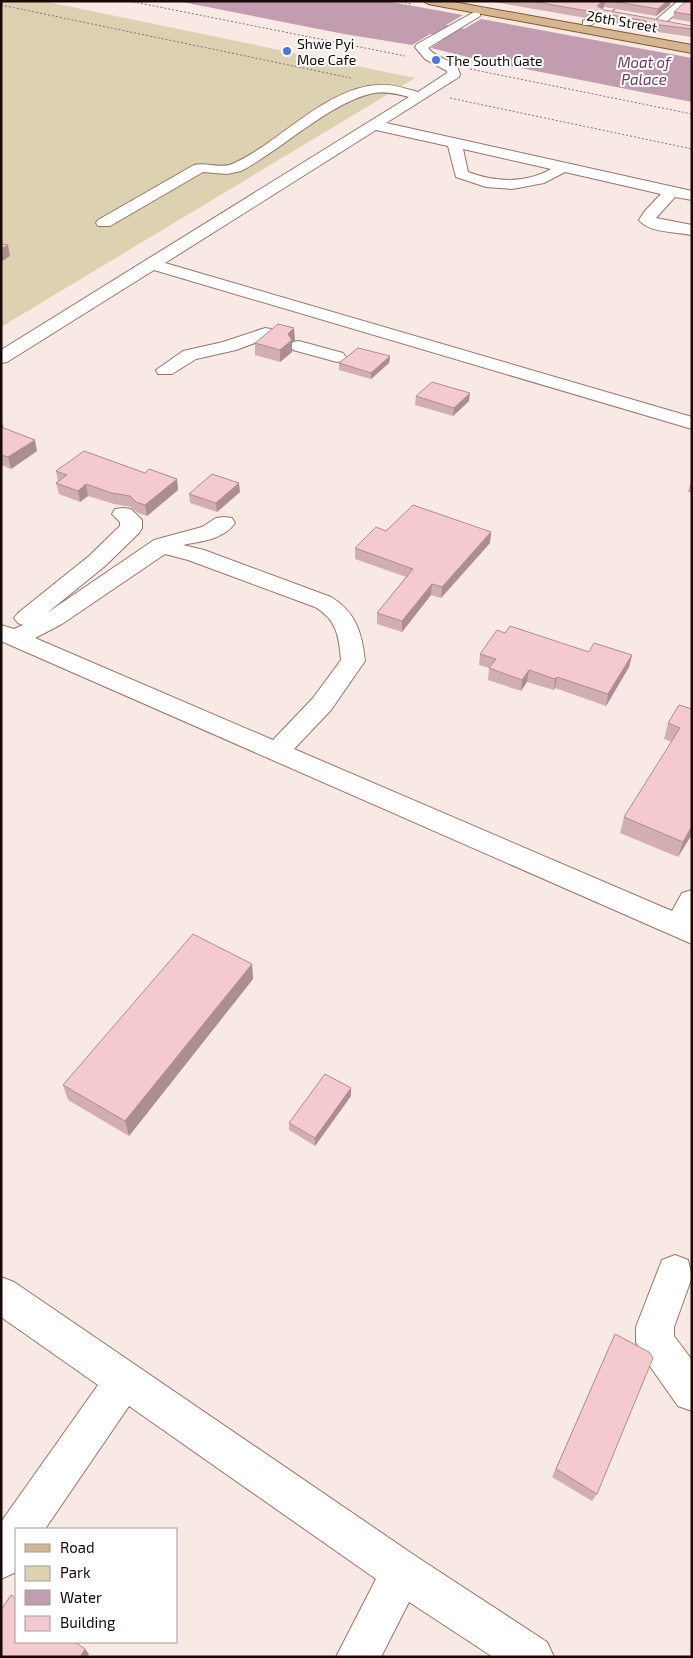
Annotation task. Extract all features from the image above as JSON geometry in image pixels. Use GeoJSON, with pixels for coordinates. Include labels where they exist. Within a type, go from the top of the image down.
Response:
{"type":"FeatureCollection","features":[{"type":"Feature","properties":{"kind":"main road","name":"26th Street"},"geometry":{"type":"LineString","coordinates":[[428,1],[587,23],[692,42]]}},
{"type":"Feature","properties":{"kind":"main road","name":"26th Street"},"geometry":{"type":"LineString","coordinates":[[466,1],[485,8],[692,49]]}},
{"type":"Feature","properties":{"kind":"street"},"geometry":{"type":"LineString","coordinates":[[587,23],[621,1]]}},
{"type":"Feature","properties":{"kind":"street"},"geometry":{"type":"LineString","coordinates":[[676,24],[655,21],[685,1]]}},
{"type":"Feature","properties":{"kind":"street"},"geometry":{"type":"LineString","coordinates":[[1,358],[452,76],[454,72],[429,56],[421,46],[485,8]]}},
{"type":"Feature","properties":{"kind":"street"},"geometry":{"type":"LineString","coordinates":[[604,12],[623,15]]}},
{"type":"Feature","properties":{"kind":"street"},"geometry":{"type":"LineString","coordinates":[[104,224],[199,168],[235,169],[276,146],[348,97],[363,91],[382,88],[422,95]]}},
{"type":"Feature","properties":{"kind":"street"},"geometry":{"type":"LineString","coordinates":[[374,126],[692,196]]}},
{"type":"Feature","properties":{"kind":"street"},"geometry":{"type":"LineString","coordinates":[[455,144],[461,174],[489,183],[502,185],[534,182],[549,177],[562,168]]}},
{"type":"Feature","properties":{"kind":"street"},"geometry":{"type":"LineString","coordinates":[[671,192],[649,215],[647,220],[658,225],[692,230]]}},
{"type":"Feature","properties":{"kind":"street"},"geometry":{"type":"LineString","coordinates":[[152,264],[692,424]]}},
{"type":"Feature","properties":{"kind":"street"},"geometry":{"type":"LineString","coordinates":[[165,370],[183,356],[196,351],[217,349],[270,336],[258,315],[263,297]]}},
{"type":"Feature","properties":{"kind":"street"},"geometry":{"type":"LineString","coordinates":[[299,346],[336,357]]}},
{"type":"Feature","properties":{"kind":"street"},"geometry":{"type":"LineString","coordinates":[[7,635],[62,590],[131,528],[131,520],[123,514]]}},
{"type":"Feature","properties":{"kind":"street"},"geometry":{"type":"LineString","coordinates":[[7,635],[54,619],[171,540],[214,532],[224,523]]}},
{"type":"Feature","properties":{"kind":"street"},"geometry":{"type":"LineString","coordinates":[[161,546],[196,555],[279,585],[323,602],[337,611],[352,645],[353,661],[322,704],[276,752]]}},
{"type":"Feature","properties":{"kind":"street"},"geometry":{"type":"LineString","coordinates":[[7,635],[685,929],[692,901]]}},
{"type":"Feature","properties":{"kind":"street"},"geometry":{"type":"LineString","coordinates":[[675,1273],[655,1327],[655,1342],[692,1392]]}},
{"type":"Feature","properties":{"kind":"street"},"geometry":{"type":"LineString","coordinates":[[1,1295],[402,1572],[532,1657]]}},
{"type":"Feature","properties":{"kind":"street"},"geometry":{"type":"LineString","coordinates":[[22,1528],[124,1380]]}},
{"type":"Feature","properties":{"kind":"street"},"geometry":{"type":"LineString","coordinates":[[1,1558],[15,1537]]}},
{"type":"Feature","properties":{"kind":"street"},"geometry":{"type":"LineString","coordinates":[[358,1657],[402,1572]]}},
{"type":"Feature","properties":{"kind":"path"},"geometry":{"type":"LineString","coordinates":[[1,5],[357,79]]}},
{"type":"Feature","properties":{"kind":"path"},"geometry":{"type":"LineString","coordinates":[[422,95],[692,148]]}},
{"type":"Feature","properties":{"kind":"green space"},"geometry":{"type":"Polygon","coordinates":[[[1,1],[43,1],[415,78],[1,327],[1,1]]]}},
{"type":"Feature","properties":{"kind":"water","name":"Moat of Palace"},"geometry":{"type":"Polygon","coordinates":[[[177,1],[386,1],[463,15],[446,25],[464,29],[481,19],[692,58],[692,102],[480,60],[431,48],[447,37],[430,34],[412,45],[344,34],[177,1]]]}},
{"type":"Feature","properties":{"kind":"building"},"geometry":{"type":"Polygon","coordinates":[[[530,1],[603,1],[597,6],[605,10],[692,26],[692,29],[645,23],[646,21],[530,1]]]}},
{"type":"Feature","properties":{"kind":"building"},"geometry":{"type":"Polygon","coordinates":[[[612,1],[667,1],[658,9],[612,1]]]}},
{"type":"Feature","properties":{"kind":"building"},"geometry":{"type":"Polygon","coordinates":[[[686,1],[692,1],[692,15],[674,12],[686,1]]]}},
{"type":"Feature","properties":{"kind":"building"},"geometry":{"type":"Polygon","coordinates":[[[1,244],[8,245],[1,249],[1,244]]]}},
{"type":"Feature","properties":{"kind":"building"},"geometry":{"type":"Polygon","coordinates":[[[278,324],[294,328],[288,334],[292,340],[280,350],[255,343],[278,324]]]}},
{"type":"Feature","properties":{"kind":"building"},"geometry":{"type":"Polygon","coordinates":[[[358,348],[390,356],[371,373],[339,363],[358,348]]]}},
{"type":"Feature","properties":{"kind":"building"},"geometry":{"type":"Polygon","coordinates":[[[432,382],[470,393],[454,408],[416,396],[432,382]]]}},
{"type":"Feature","properties":{"kind":"building"},"geometry":{"type":"Polygon","coordinates":[[[1,427],[35,440],[8,457],[1,455],[1,427]]]}},
{"type":"Feature","properties":{"kind":"building"},"geometry":{"type":"Polygon","coordinates":[[[84,451],[145,473],[149,469],[177,479],[145,505],[136,502],[130,496],[112,493],[86,484],[78,491],[56,483],[67,475],[56,471],[84,451]]]}},
{"type":"Feature","properties":{"kind":"building"},"geometry":{"type":"Polygon","coordinates":[[[212,474],[239,483],[216,503],[189,494],[212,474]]]}},
{"type":"Feature","properties":{"kind":"building"},"geometry":{"type":"Polygon","coordinates":[[[413,505],[491,532],[442,587],[432,584],[402,621],[377,613],[413,569],[355,548],[376,527],[386,531],[413,505]]]}},
{"type":"Feature","properties":{"kind":"building"},"geometry":{"type":"Polygon","coordinates":[[[510,626],[589,652],[594,643],[632,655],[608,694],[529,670],[522,680],[489,668],[496,659],[480,654],[497,630],[505,633],[510,626]]]}},
{"type":"Feature","properties":{"kind":"building"},"geometry":{"type":"Polygon","coordinates":[[[679,705],[692,709],[692,826],[683,842],[624,817],[680,728],[668,723],[679,705]]]}},
{"type":"Feature","properties":{"kind":"building"},"geometry":{"type":"Polygon","coordinates":[[[193,934],[252,964],[125,1121],[63,1085],[193,934]]]}},
{"type":"Feature","properties":{"kind":"building"},"geometry":{"type":"Polygon","coordinates":[[[325,1074],[351,1088],[315,1138],[289,1123],[325,1074]]]}},
{"type":"Feature","properties":{"kind":"building"},"geometry":{"type":"Polygon","coordinates":[[[615,1334],[649,1352],[653,1358],[597,1494],[556,1469],[615,1334]]]}},
{"type":"Feature","properties":{"kind":"building"},"geometry":{"type":"Polygon","coordinates":[[[11,1595],[15,1598],[15,1643],[76,1643],[85,1649],[80,1657],[1,1657],[1,1610],[11,1595]]]}},
{"type":"Feature","properties":{"kind":"place","name":"Shwe Pyi Moe Cafe"},"geometry":{"type":"Point","coordinates":[287,51]}},
{"type":"Feature","properties":{"kind":"place","name":"The South Gate"},"geometry":{"type":"Point","coordinates":[436,60]}}]}
